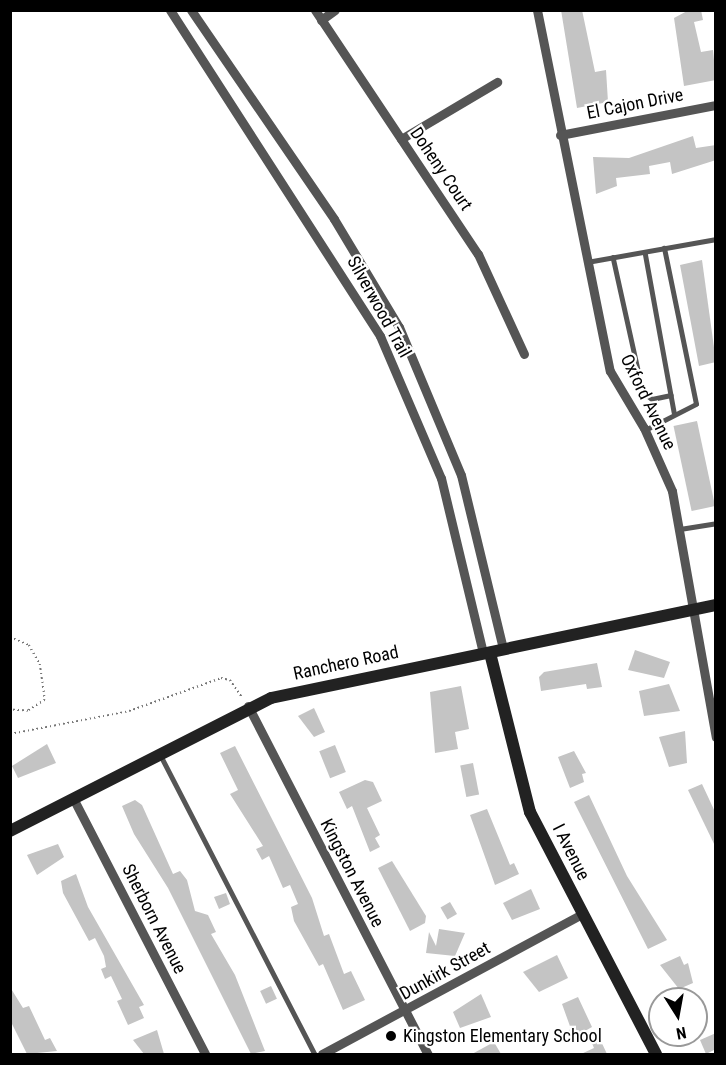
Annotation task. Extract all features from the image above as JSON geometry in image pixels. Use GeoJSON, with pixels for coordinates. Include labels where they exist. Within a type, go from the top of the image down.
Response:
{"type":"FeatureCollection","features":[{"type":"Feature","properties":{"kind":"main road","name":"Ranchero Road"},"geometry":{"type":"LineString","coordinates":[[10,831],[248,706],[503,649],[716,605]]}},
{"type":"Feature","properties":{"kind":"main road","name":"I Avenue"},"geometry":{"type":"LineString","coordinates":[[487,653],[521,785],[582,915],[656,1054]]}},
{"type":"Feature","properties":{"kind":"street","name":"Silverwood Trail"},"geometry":{"type":"LineString","coordinates":[[170,10],[380,336],[441,478],[487,653]]}},
{"type":"Feature","properties":{"kind":"street","name":"Silverwood Trail"},"geometry":{"type":"LineString","coordinates":[[191,10],[334,219],[399,327],[461,475],[503,649]]}},
{"type":"Feature","properties":{"kind":"street","name":"Doheny Court"},"geometry":{"type":"LineString","coordinates":[[315,10],[478,254],[525,354]]}},
{"type":"Feature","properties":{"kind":"street"},"geometry":{"type":"LineString","coordinates":[[321,20],[335,10]]}},
{"type":"Feature","properties":{"kind":"street","name":"Oxford Avenue"},"geometry":{"type":"LineString","coordinates":[[537,10],[560,135],[610,371],[645,430],[672,491],[716,737]]}},
{"type":"Feature","properties":{"kind":"street"},"geometry":{"type":"LineString","coordinates":[[401,139],[497,82]]}},
{"type":"Feature","properties":{"kind":"street","name":"El Cajon Drive"},"geometry":{"type":"LineString","coordinates":[[560,135],[716,105]]}},
{"type":"Feature","properties":{"kind":"street","name":"Kingston Avenue"},"geometry":{"type":"LineString","coordinates":[[248,706],[428,1054]]}},
{"type":"Feature","properties":{"kind":"street","name":"Sherborn Avenue"},"geometry":{"type":"LineString","coordinates":[[73,798],[205,1054]]}},
{"type":"Feature","properties":{"kind":"street","name":"Dunkirk Street"},"geometry":{"type":"LineString","coordinates":[[322,1054],[582,915]]}},
{"type":"Feature","properties":{"kind":"lane"},"geometry":{"type":"LineString","coordinates":[[587,262],[716,239]]}},
{"type":"Feature","properties":{"kind":"lane"},"geometry":{"type":"LineString","coordinates":[[645,430],[674,412],[684,411],[696,404],[664,248]]}},
{"type":"Feature","properties":{"kind":"lane"},"geometry":{"type":"LineString","coordinates":[[645,252],[674,412]]}},
{"type":"Feature","properties":{"kind":"lane"},"geometry":{"type":"LineString","coordinates":[[613,257],[643,392],[652,399],[671,395]]}},
{"type":"Feature","properties":{"kind":"lane"},"geometry":{"type":"LineString","coordinates":[[679,529],[716,523]]}},
{"type":"Feature","properties":{"kind":"lane"},"geometry":{"type":"LineString","coordinates":[[159,752],[315,1054]]}},
{"type":"Feature","properties":{"kind":"path"},"geometry":{"type":"LineString","coordinates":[[10,637],[29,645],[40,664],[45,700],[28,711],[10,710]]}},
{"type":"Feature","properties":{"kind":"path"},"geometry":{"type":"LineString","coordinates":[[10,734],[129,711],[221,678],[230,680],[248,706]]}},
{"type":"Feature","properties":{"kind":"building"},"geometry":{"type":"Polygon","coordinates":[[[561,10],[582,10],[595,72],[606,70],[608,102],[577,108],[561,10]]]}},
{"type":"Feature","properties":{"kind":"building"},"geometry":{"type":"Polygon","coordinates":[[[689,10],[701,10],[703,20],[694,22],[701,52],[713,50],[716,80],[684,86],[674,18],[689,10]]]}},
{"type":"Feature","properties":{"kind":"building"},"geometry":{"type":"Polygon","coordinates":[[[693,136],[696,148],[716,145],[716,160],[672,174],[670,162],[649,166],[650,174],[616,178],[617,186],[596,194],[593,157],[629,158],[693,136]]]}},
{"type":"Feature","properties":{"kind":"building"},"geometry":{"type":"Polygon","coordinates":[[[702,260],[716,362],[699,366],[680,265],[702,260]]]}},
{"type":"Feature","properties":{"kind":"building"},"geometry":{"type":"Polygon","coordinates":[[[697,421],[715,506],[692,511],[674,426],[697,421]]]}},
{"type":"Feature","properties":{"kind":"building"},"geometry":{"type":"Polygon","coordinates":[[[635,650],[670,662],[664,678],[628,670],[635,650]]]}},
{"type":"Feature","properties":{"kind":"building"},"geometry":{"type":"Polygon","coordinates":[[[597,663],[602,687],[587,689],[586,684],[541,691],[539,677],[544,672],[597,663]]]}},
{"type":"Feature","properties":{"kind":"building"},"geometry":{"type":"Polygon","coordinates":[[[669,684],[680,711],[644,716],[639,691],[669,684]]]}},
{"type":"Feature","properties":{"kind":"building"},"geometry":{"type":"Polygon","coordinates":[[[461,686],[469,729],[455,732],[458,749],[435,753],[430,692],[461,686]]]}},
{"type":"Feature","properties":{"kind":"building"},"geometry":{"type":"Polygon","coordinates":[[[314,708],[325,732],[314,737],[298,716],[314,708]]]}},
{"type":"Feature","properties":{"kind":"building"},"geometry":{"type":"Polygon","coordinates":[[[685,731],[687,763],[669,767],[659,737],[685,731]]]}},
{"type":"Feature","properties":{"kind":"building"},"geometry":{"type":"Polygon","coordinates":[[[47,744],[56,763],[18,778],[12,766],[47,744]]]}},
{"type":"Feature","properties":{"kind":"building"},"geometry":{"type":"Polygon","coordinates":[[[335,745],[346,772],[330,778],[319,751],[335,745]]]}},
{"type":"Feature","properties":{"kind":"building"},"geometry":{"type":"Polygon","coordinates":[[[235,746],[312,898],[324,936],[329,934],[344,974],[351,971],[365,1000],[343,1010],[323,964],[319,966],[294,921],[291,907],[298,904],[290,885],[283,888],[269,856],[262,860],[256,849],[263,846],[230,794],[238,790],[220,753],[235,746]]]}},
{"type":"Feature","properties":{"kind":"building"},"geometry":{"type":"Polygon","coordinates":[[[574,751],[586,773],[582,774],[584,782],[570,788],[558,757],[574,751]]]}},
{"type":"Feature","properties":{"kind":"building"},"geometry":{"type":"Polygon","coordinates":[[[473,763],[479,794],[466,797],[460,765],[473,763]]]}},
{"type":"Feature","properties":{"kind":"building"},"geometry":{"type":"Polygon","coordinates":[[[365,780],[373,782],[382,801],[367,808],[380,835],[375,838],[380,847],[370,852],[352,806],[347,809],[339,792],[365,780]]]}},
{"type":"Feature","properties":{"kind":"building"},"geometry":{"type":"Polygon","coordinates":[[[702,784],[716,814],[716,848],[688,790],[702,784]]]}},
{"type":"Feature","properties":{"kind":"building"},"geometry":{"type":"Polygon","coordinates":[[[589,795],[627,876],[667,940],[648,949],[574,802],[589,795]]]}},
{"type":"Feature","properties":{"kind":"building"},"geometry":{"type":"Polygon","coordinates":[[[135,800],[142,805],[173,874],[180,871],[187,880],[195,911],[208,915],[216,932],[211,934],[235,975],[265,1051],[251,1054],[168,888],[134,834],[122,806],[135,800]]]}},
{"type":"Feature","properties":{"kind":"building"},"geometry":{"type":"Polygon","coordinates":[[[487,809],[510,865],[514,863],[519,874],[495,885],[470,815],[487,809]]]}},
{"type":"Feature","properties":{"kind":"building"},"geometry":{"type":"Polygon","coordinates":[[[58,844],[64,857],[37,875],[27,855],[58,844]]]}},
{"type":"Feature","properties":{"kind":"building"},"geometry":{"type":"Polygon","coordinates":[[[392,861],[426,916],[425,923],[410,931],[378,868],[392,861]]]}},
{"type":"Feature","properties":{"kind":"building"},"geometry":{"type":"Polygon","coordinates":[[[76,874],[88,907],[144,1005],[139,1007],[144,1018],[128,1025],[117,1001],[122,999],[111,976],[105,979],[101,969],[106,967],[104,956],[95,938],[89,941],[63,893],[61,881],[76,874]]]}},
{"type":"Feature","properties":{"kind":"building"},"geometry":{"type":"Polygon","coordinates":[[[531,889],[540,909],[512,920],[503,903],[531,889]]]}},
{"type":"Feature","properties":{"kind":"building"},"geometry":{"type":"Polygon","coordinates":[[[226,893],[230,904],[219,909],[214,897],[226,893]]]}},
{"type":"Feature","properties":{"kind":"building"},"geometry":{"type":"Polygon","coordinates":[[[450,902],[457,914],[447,920],[440,908],[450,902]]]}},
{"type":"Feature","properties":{"kind":"building"},"geometry":{"type":"Polygon","coordinates":[[[439,929],[465,933],[455,956],[426,953],[429,932],[436,946],[439,929]]]}},
{"type":"Feature","properties":{"kind":"building"},"geometry":{"type":"Polygon","coordinates":[[[557,955],[568,978],[539,992],[523,972],[557,955]]]}},
{"type":"Feature","properties":{"kind":"building"},"geometry":{"type":"Polygon","coordinates":[[[680,956],[684,965],[688,963],[693,983],[677,987],[660,965],[680,956]]]}},
{"type":"Feature","properties":{"kind":"building"},"geometry":{"type":"Polygon","coordinates":[[[271,986],[277,999],[266,1004],[260,991],[271,986]]]}},
{"type":"Feature","properties":{"kind":"building"},"geometry":{"type":"Polygon","coordinates":[[[10,987],[23,1008],[29,1006],[45,1040],[50,1038],[57,1051],[27,1054],[10,1020],[10,987]]]}},
{"type":"Feature","properties":{"kind":"building"},"geometry":{"type":"Polygon","coordinates":[[[481,994],[491,1017],[460,1028],[453,1012],[481,994]]]}},
{"type":"Feature","properties":{"kind":"building"},"geometry":{"type":"Polygon","coordinates":[[[578,997],[592,1027],[564,1043],[560,1035],[571,1029],[562,1004],[578,997]]]}},
{"type":"Feature","properties":{"kind":"building"},"geometry":{"type":"Polygon","coordinates":[[[157,1030],[164,1054],[144,1054],[133,1040],[157,1030]]]}},
{"type":"Feature","properties":{"kind":"building"},"geometry":{"type":"Polygon","coordinates":[[[716,1033],[716,1049],[706,1054],[703,1047],[708,1047],[708,1036],[716,1033]]]}},
{"type":"Feature","properties":{"kind":"building"},"geometry":{"type":"Polygon","coordinates":[[[599,1037],[607,1054],[581,1054],[594,1048],[591,1041],[599,1037]]]}},
{"type":"Feature","properties":{"kind":"building"},"geometry":{"type":"Polygon","coordinates":[[[494,1042],[501,1054],[472,1054],[494,1042]]]}},
{"type":"Feature","properties":{"kind":"place","name":"Kingston Elementary School"},"geometry":{"type":"Point","coordinates":[391,1036]}}]}
